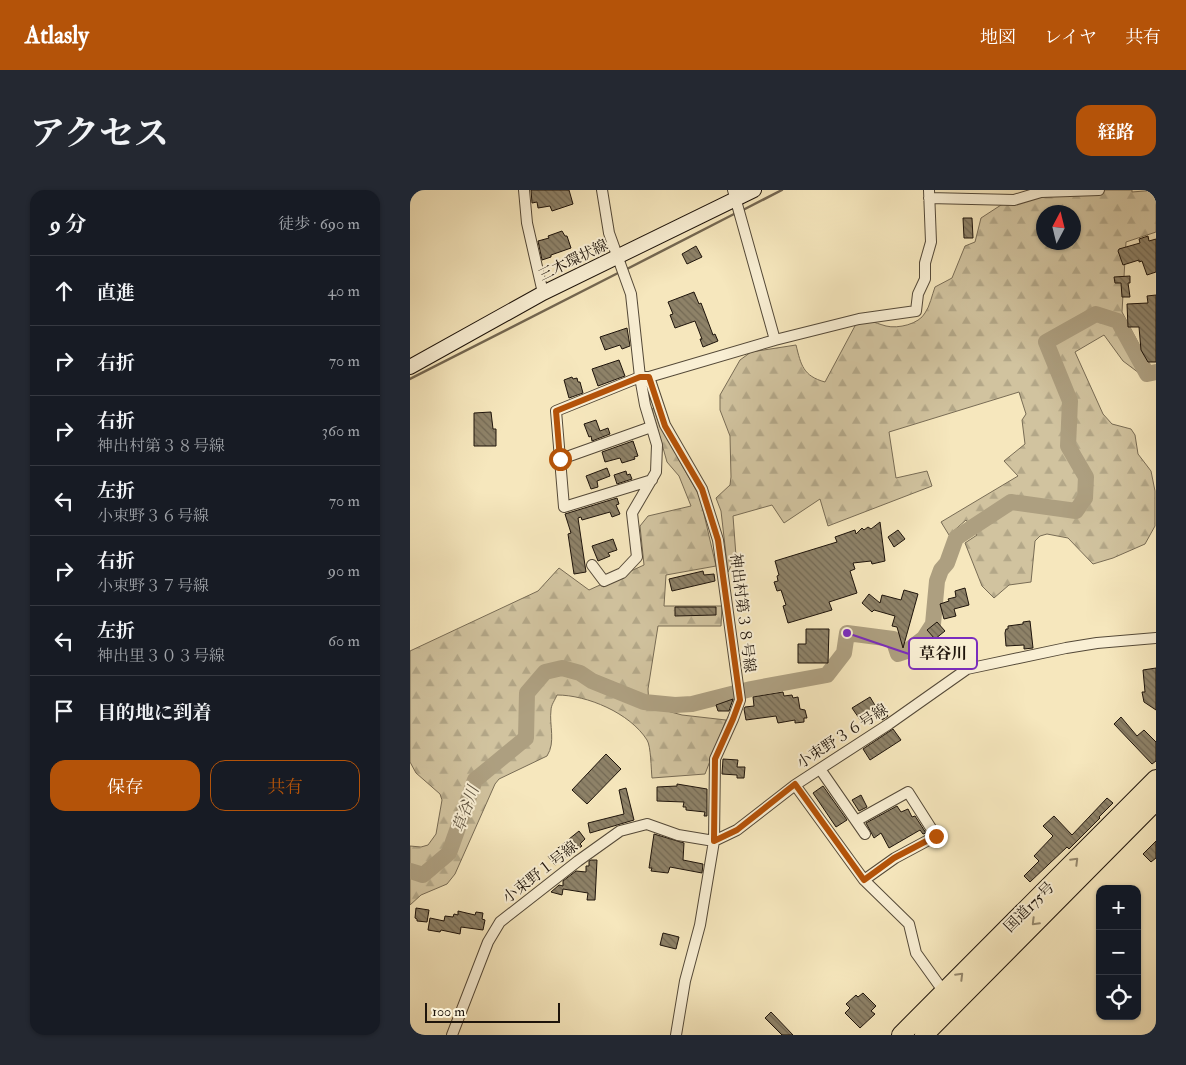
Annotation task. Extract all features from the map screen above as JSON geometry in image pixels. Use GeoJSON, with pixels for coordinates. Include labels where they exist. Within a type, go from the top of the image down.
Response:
{"type":"FeatureCollection","features":[{"type":"Feature","properties":{"kind":"highway","name":"国道175号"},"geometry":{"type":"LineString","coordinates":[[901,1035],[1156,779]]}},
{"type":"Feature","properties":{"kind":"highway","name":"国道175号"},"geometry":{"type":"LineString","coordinates":[[924,1035],[1156,801]]}},
{"type":"Feature","properties":{"kind":"main road","name":"三木環状線"},"geometry":{"type":"LineString","coordinates":[[410,367],[543,293],[617,257],[734,195],[754,190]]}},
{"type":"Feature","properties":{"kind":"street"},"geometry":{"type":"LineString","coordinates":[[524,190],[527,223],[543,293]]}},
{"type":"Feature","properties":{"kind":"street"},"geometry":{"type":"LineString","coordinates":[[592,566],[604,581],[622,573],[637,557],[632,512],[656,472],[656,445],[651,427],[645,377],[631,294],[609,233],[602,190]]}},
{"type":"Feature","properties":{"kind":"street"},"geometry":{"type":"LineString","coordinates":[[652,480],[564,507],[556,411],[645,377],[775,340],[859,319],[916,311],[918,294],[926,279],[926,263],[931,242],[929,194],[1014,200],[1041,192],[1099,190]]}},
{"type":"Feature","properties":{"kind":"street"},"geometry":{"type":"LineString","coordinates":[[734,195],[775,340]]}},
{"type":"Feature","properties":{"kind":"street","name":"神出村第３８号線"},"geometry":{"type":"LineString","coordinates":[[645,377],[665,426],[702,489],[718,540],[740,700],[715,759],[714,841]]}},
{"type":"Feature","properties":{"kind":"street"},"geometry":{"type":"LineString","coordinates":[[560,459],[651,427]]}},
{"type":"Feature","properties":{"kind":"street","name":"小束野３６号線"},"geometry":{"type":"LineString","coordinates":[[714,841],[737,830],[795,784],[889,724],[967,670],[1066,648],[1097,643],[1156,638]]}},
{"type":"Feature","properties":{"kind":"street"},"geometry":{"type":"LineString","coordinates":[[820,769],[865,834]]}},
{"type":"Feature","properties":{"kind":"street"},"geometry":{"type":"LineString","coordinates":[[795,784],[864,880],[909,924],[916,953],[944,992]]}},
{"type":"Feature","properties":{"kind":"street"},"geometry":{"type":"LineString","coordinates":[[856,821],[908,792],[936,836],[894,858],[864,880]]}},
{"type":"Feature","properties":{"kind":"street","name":"小束野１号線"},"geometry":{"type":"LineString","coordinates":[[452,1035],[488,942],[500,922],[578,861],[620,830],[647,824],[678,835],[714,841]]}},
{"type":"Feature","properties":{"kind":"street"},"geometry":{"type":"LineString","coordinates":[[676,1035],[685,981],[700,925],[714,841]]}},
{"type":"Feature","properties":{"kind":"green space"},"geometry":{"type":"Polygon","coordinates":[[[1105,190],[1132,190],[1132,192],[1156,190],[1156,232],[1126,242],[1122,312],[1156,377],[1147,379],[1123,361],[1104,335],[1075,352],[1103,414],[1112,424],[1131,429],[1135,435],[1138,454],[1151,471],[1155,491],[1155,526],[1145,544],[1113,558],[1093,564],[1068,538],[1047,534],[1040,536],[1035,541],[1031,582],[1009,585],[994,598],[982,586],[965,543],[977,535],[966,520],[949,535],[941,522],[1018,476],[1004,461],[1025,444],[1022,420],[1026,414],[1019,392],[889,432],[896,478],[927,471],[932,486],[828,526],[820,499],[784,523],[772,505],[733,516],[736,556],[728,572],[721,511],[716,498],[730,485],[731,477],[730,436],[720,410],[720,395],[740,360],[751,352],[796,345],[807,373],[825,382],[856,324],[869,321],[896,327],[908,325],[922,317],[930,304],[935,287],[952,278],[965,246],[975,242],[981,218],[1001,205],[1043,194],[1105,190]]]}},
{"type":"Feature","properties":{"kind":"green space"},"geometry":{"type":"Polygon","coordinates":[[[656,407],[679,460],[700,497],[716,566],[666,575],[664,606],[722,606],[721,626],[658,626],[648,689],[649,706],[682,715],[726,720],[705,774],[652,778],[647,740],[630,722],[607,707],[594,702],[581,698],[557,695],[551,708],[552,739],[547,756],[499,779],[495,784],[455,874],[447,884],[421,895],[410,905],[410,846],[421,847],[428,845],[436,834],[442,800],[440,794],[416,773],[410,762],[410,651],[538,591],[559,568],[589,590],[644,565],[640,526],[648,516],[691,506],[679,476],[667,462],[652,409],[656,407]]]}},
{"type":"Feature","properties":{"kind":"building"},"geometry":{"type":"Polygon","coordinates":[[[531,190],[569,190],[573,204],[552,211],[550,206],[538,208],[537,202],[532,203],[531,190]]]}},
{"type":"Feature","properties":{"kind":"building"},"geometry":{"type":"Polygon","coordinates":[[[963,218],[972,218],[973,238],[964,238],[963,218]]]}},
{"type":"Feature","properties":{"kind":"building"},"geometry":{"type":"Polygon","coordinates":[[[562,231],[567,236],[571,248],[542,260],[538,241],[562,231]]]}},
{"type":"Feature","properties":{"kind":"building"},"geometry":{"type":"Polygon","coordinates":[[[1148,236],[1149,241],[1156,239],[1156,272],[1147,275],[1142,261],[1139,262],[1139,260],[1123,265],[1118,251],[1119,249],[1140,243],[1139,239],[1148,236]]]}},
{"type":"Feature","properties":{"kind":"building"},"geometry":{"type":"Polygon","coordinates":[[[696,246],[702,257],[687,264],[682,254],[696,246]]]}},
{"type":"Feature","properties":{"kind":"building"},"geometry":{"type":"Polygon","coordinates":[[[1130,276],[1130,283],[1128,283],[1130,297],[1122,297],[1121,283],[1115,283],[1114,277],[1130,276]]]}},
{"type":"Feature","properties":{"kind":"building"},"geometry":{"type":"Polygon","coordinates":[[[694,292],[699,304],[701,303],[713,335],[715,334],[718,341],[703,347],[695,321],[675,328],[670,315],[673,314],[668,302],[694,292]]]}},
{"type":"Feature","properties":{"kind":"building"},"geometry":{"type":"Polygon","coordinates":[[[1156,295],[1156,362],[1148,362],[1141,350],[1139,327],[1128,327],[1127,304],[1148,303],[1147,296],[1156,295]]]}},
{"type":"Feature","properties":{"kind":"building"},"geometry":{"type":"Polygon","coordinates":[[[627,328],[630,346],[622,349],[620,345],[605,350],[600,337],[627,328]]]}},
{"type":"Feature","properties":{"kind":"building"},"geometry":{"type":"Polygon","coordinates":[[[619,360],[625,376],[598,386],[592,369],[619,360]]]}},
{"type":"Feature","properties":{"kind":"building"},"geometry":{"type":"Polygon","coordinates":[[[572,377],[573,379],[577,378],[578,382],[580,382],[583,393],[569,398],[564,380],[572,377]]]}},
{"type":"Feature","properties":{"kind":"building"},"geometry":{"type":"Polygon","coordinates":[[[491,412],[493,429],[496,429],[496,446],[474,446],[474,413],[491,412]]]}},
{"type":"Feature","properties":{"kind":"building"},"geometry":{"type":"Polygon","coordinates":[[[596,420],[600,431],[608,428],[610,434],[592,441],[584,424],[596,420]]]}},
{"type":"Feature","properties":{"kind":"building"},"geometry":{"type":"Polygon","coordinates":[[[633,441],[638,456],[634,457],[635,459],[622,463],[620,458],[605,462],[602,452],[633,441]]]}},
{"type":"Feature","properties":{"kind":"building"},"geometry":{"type":"Polygon","coordinates":[[[607,468],[610,476],[597,481],[598,487],[591,489],[586,476],[607,468]]]}},
{"type":"Feature","properties":{"kind":"building"},"geometry":{"type":"Polygon","coordinates":[[[626,471],[627,475],[630,474],[632,479],[617,484],[614,475],[626,471]]]}},
{"type":"Feature","properties":{"kind":"building"},"geometry":{"type":"Polygon","coordinates":[[[617,498],[619,504],[616,505],[620,514],[612,517],[610,512],[582,520],[581,517],[578,518],[586,572],[574,574],[568,534],[571,533],[565,514],[617,498]]]}},
{"type":"Feature","properties":{"kind":"building"},"geometry":{"type":"Polygon","coordinates":[[[880,522],[885,561],[872,564],[871,561],[853,563],[855,569],[850,571],[857,593],[829,602],[832,610],[788,623],[783,606],[786,605],[781,590],[777,591],[774,582],[778,581],[777,576],[779,575],[775,561],[837,542],[835,537],[855,530],[856,534],[862,528],[864,530],[868,527],[871,529],[880,522]]]}},
{"type":"Feature","properties":{"kind":"building"},"geometry":{"type":"Polygon","coordinates":[[[898,530],[905,539],[894,547],[888,537],[898,530]]]}},
{"type":"Feature","properties":{"kind":"building"},"geometry":{"type":"Polygon","coordinates":[[[613,539],[617,550],[608,553],[610,556],[598,561],[592,546],[613,539]]]}},
{"type":"Feature","properties":{"kind":"building"},"geometry":{"type":"Polygon","coordinates":[[[703,571],[704,575],[714,574],[715,581],[672,591],[669,579],[703,571]]]}},
{"type":"Feature","properties":{"kind":"building"},"geometry":{"type":"Polygon","coordinates":[[[965,588],[969,605],[954,609],[956,616],[944,619],[940,604],[956,597],[955,591],[965,588]]]}},
{"type":"Feature","properties":{"kind":"building"},"geometry":{"type":"Polygon","coordinates":[[[904,590],[918,594],[903,648],[897,627],[892,626],[895,616],[874,610],[872,612],[862,603],[869,594],[880,603],[882,595],[901,600],[904,590]]]}},
{"type":"Feature","properties":{"kind":"building"},"geometry":{"type":"Polygon","coordinates":[[[675,607],[716,607],[716,615],[675,616],[675,607]]]}},
{"type":"Feature","properties":{"kind":"building"},"geometry":{"type":"Polygon","coordinates":[[[1030,621],[1033,648],[1024,649],[1024,645],[1006,646],[1005,633],[1008,626],[1030,621]]]}},
{"type":"Feature","properties":{"kind":"building"},"geometry":{"type":"Polygon","coordinates":[[[937,622],[945,631],[935,639],[927,630],[937,622]]]}},
{"type":"Feature","properties":{"kind":"building"},"geometry":{"type":"Polygon","coordinates":[[[806,629],[829,629],[828,663],[798,663],[798,644],[806,644],[806,629]]]}},
{"type":"Feature","properties":{"kind":"building"},"geometry":{"type":"Polygon","coordinates":[[[1156,668],[1156,710],[1144,702],[1142,692],[1145,692],[1143,670],[1156,668]]]}},
{"type":"Feature","properties":{"kind":"building"},"geometry":{"type":"Polygon","coordinates":[[[783,692],[784,696],[792,695],[793,698],[798,697],[800,709],[805,710],[807,718],[804,718],[804,722],[795,723],[795,720],[778,723],[776,716],[746,720],[744,709],[745,707],[754,706],[753,697],[783,692]]]}},
{"type":"Feature","properties":{"kind":"building"},"geometry":{"type":"Polygon","coordinates":[[[870,697],[876,707],[880,705],[888,716],[882,720],[877,715],[863,724],[852,708],[870,697]]]}},
{"type":"Feature","properties":{"kind":"building"},"geometry":{"type":"Polygon","coordinates":[[[733,699],[729,711],[718,711],[716,705],[733,699]]]}},
{"type":"Feature","properties":{"kind":"building"},"geometry":{"type":"Polygon","coordinates":[[[1121,717],[1137,736],[1144,730],[1156,742],[1156,761],[1152,764],[1114,724],[1121,717]]]}},
{"type":"Feature","properties":{"kind":"building"},"geometry":{"type":"Polygon","coordinates":[[[893,729],[901,740],[870,760],[863,749],[893,729]]]}},
{"type":"Feature","properties":{"kind":"building"},"geometry":{"type":"Polygon","coordinates":[[[606,754],[621,769],[587,804],[572,790],[606,754]]]}},
{"type":"Feature","properties":{"kind":"building"},"geometry":{"type":"Polygon","coordinates":[[[723,759],[738,760],[737,767],[745,767],[744,778],[737,778],[737,775],[722,774],[723,759]]]}},
{"type":"Feature","properties":{"kind":"building"},"geometry":{"type":"Polygon","coordinates":[[[677,784],[707,789],[707,816],[704,816],[705,812],[686,810],[686,807],[683,807],[684,802],[657,801],[657,787],[677,786],[677,784]]]}},
{"type":"Feature","properties":{"kind":"building"},"geometry":{"type":"Polygon","coordinates":[[[823,786],[847,820],[836,827],[813,793],[823,786]]]}},
{"type":"Feature","properties":{"kind":"building"},"geometry":{"type":"Polygon","coordinates":[[[626,788],[634,820],[590,833],[588,823],[624,814],[619,790],[626,788]]]}},
{"type":"Feature","properties":{"kind":"building"},"geometry":{"type":"Polygon","coordinates":[[[861,795],[867,807],[859,811],[852,800],[861,795]]]}},
{"type":"Feature","properties":{"kind":"building"},"geometry":{"type":"Polygon","coordinates":[[[1107,798],[1113,803],[1100,818],[1069,849],[1067,847],[1030,882],[1024,876],[1039,861],[1034,856],[1053,836],[1043,826],[1054,816],[1072,835],[1107,798]]]}},
{"type":"Feature","properties":{"kind":"building"},"geometry":{"type":"Polygon","coordinates":[[[897,806],[901,812],[908,809],[912,817],[915,816],[926,833],[923,834],[920,830],[889,848],[881,833],[874,838],[866,823],[897,806]]]}},
{"type":"Feature","properties":{"kind":"building"},"geometry":{"type":"Polygon","coordinates":[[[579,831],[585,839],[580,844],[582,846],[555,865],[548,856],[579,831]]]}},
{"type":"Feature","properties":{"kind":"building"},"geometry":{"type":"Polygon","coordinates":[[[654,834],[684,843],[683,860],[703,864],[702,873],[670,867],[668,873],[651,871],[652,868],[649,868],[654,834]]]}},
{"type":"Feature","properties":{"kind":"building"},"geometry":{"type":"Polygon","coordinates":[[[1156,841],[1156,858],[1151,862],[1143,854],[1156,841]]]}},
{"type":"Feature","properties":{"kind":"building"},"geometry":{"type":"Polygon","coordinates":[[[597,860],[595,900],[587,900],[588,893],[563,889],[562,895],[551,892],[559,885],[563,886],[563,881],[576,871],[586,872],[586,866],[589,866],[589,861],[597,860]]]}},
{"type":"Feature","properties":{"kind":"building"},"geometry":{"type":"Polygon","coordinates":[[[416,908],[429,910],[427,922],[417,921],[415,918],[416,908]]]}},
{"type":"Feature","properties":{"kind":"building"},"geometry":{"type":"Polygon","coordinates":[[[458,911],[475,915],[476,912],[483,913],[482,919],[485,920],[483,930],[461,927],[460,934],[441,930],[440,932],[428,930],[430,918],[444,921],[445,916],[453,917],[454,914],[458,915],[458,911]]]}},
{"type":"Feature","properties":{"kind":"building"},"geometry":{"type":"Polygon","coordinates":[[[663,933],[679,937],[676,949],[660,945],[663,933]]]}},
{"type":"Feature","properties":{"kind":"building"},"geometry":{"type":"Polygon","coordinates":[[[863,993],[876,1006],[871,1011],[875,1014],[860,1028],[845,1013],[850,1008],[846,1004],[856,995],[858,997],[863,993]]]}},
{"type":"Feature","properties":{"kind":"building"},"geometry":{"type":"Polygon","coordinates":[[[771,1012],[793,1035],[782,1035],[765,1018],[771,1012]]]}},
{"type":"Feature","properties":{"kind":"waterway"},"geometry":{"type":"LineString","coordinates":[[741,211],[782,190]]}},
{"type":"Feature","properties":{"kind":"waterway"},"geometry":{"type":"LineString","coordinates":[[625,270],[736,213]]}},
{"type":"Feature","properties":{"kind":"waterway"},"geometry":{"type":"LineString","coordinates":[[410,379],[620,272]]}},
{"type":"Feature","properties":{"kind":"waterway","name":"草谷川"},"geometry":{"type":"LineString","coordinates":[[410,871],[423,875],[449,853],[475,780],[526,738],[527,693],[545,672],[562,668],[580,673],[592,681],[644,702],[675,705],[692,704],[751,689],[827,675],[844,653],[847,633],[893,639],[898,654],[907,651],[924,638],[933,624],[937,581],[941,570],[947,563],[956,538],[1011,502],[1076,511],[1085,498],[1086,477],[1068,446],[1070,401],[1046,342],[1096,314],[1118,321],[1147,374],[1156,372]]}},
{"type":"Feature","properties":{"kind":"place","name":"草谷川"},"geometry":{"type":"Point","coordinates":[847,633]}},
{"type":"Feature","properties":{"kind":"route"},"geometry":{"type":"LineString","coordinates":[[560,459],[556,411],[640,377],[649,377],[665,426],[702,489],[718,540],[740,700],[715,759],[714,841],[737,830],[795,784],[864,880],[894,858],[936,836]]}}]}
